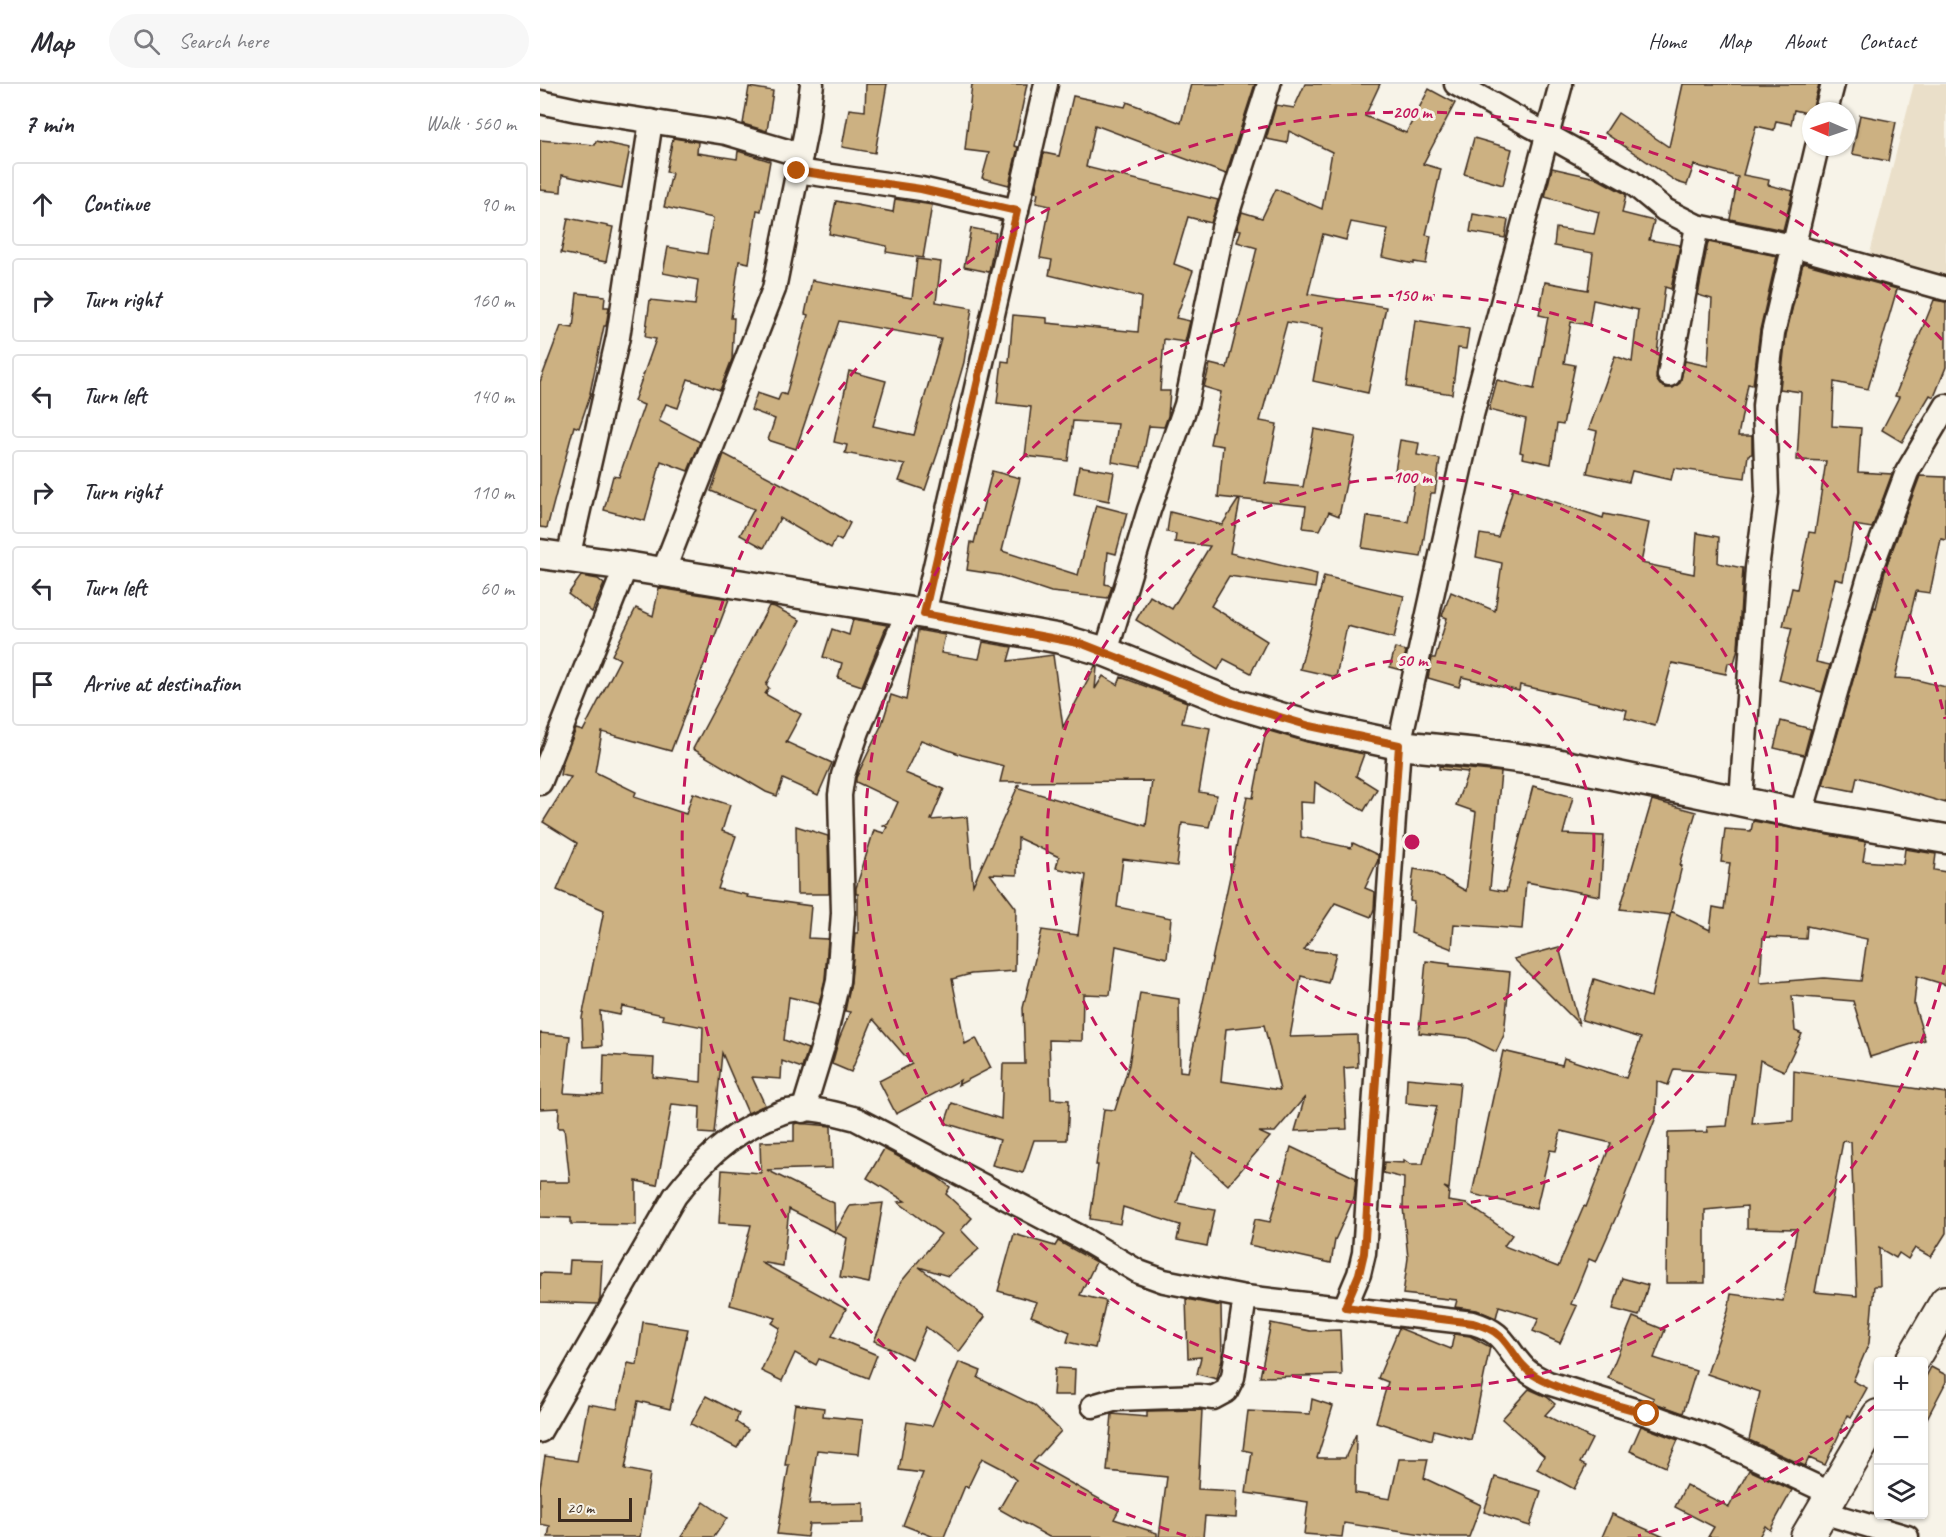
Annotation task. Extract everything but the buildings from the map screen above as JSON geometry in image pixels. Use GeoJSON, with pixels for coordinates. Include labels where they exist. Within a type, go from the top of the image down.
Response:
{"type":"FeatureCollection","features":[{"type":"Feature","properties":{"kind":"main road"},"geometry":{"type":"LineString","coordinates":[[1914,1357],[1946,1302]]}},
{"type":"Feature","properties":{"kind":"main road"},"geometry":{"type":"LineString","coordinates":[[1821,1514],[1874,1423]]}},
{"type":"Feature","properties":{"kind":"street"},"geometry":{"type":"LineString","coordinates":[[663,572],[774,289],[812,84]]}},
{"type":"Feature","properties":{"kind":"street"},"geometry":{"type":"LineString","coordinates":[[803,1111],[823,1046],[838,981],[843,913],[840,795],[843,775],[858,731],[916,612],[1017,211],[1046,84]]}},
{"type":"Feature","properties":{"kind":"street"},"geometry":{"type":"LineString","coordinates":[[1106,652],[1149,510],[1186,405],[1223,228],[1269,84]]}},
{"type":"Feature","properties":{"kind":"street"},"geometry":{"type":"LineString","coordinates":[[1455,84],[1630,181],[1665,210],[1697,226],[1793,246],[1946,290]]}},
{"type":"Feature","properties":{"kind":"street"},"geometry":{"type":"LineString","coordinates":[[1345,1307],[1359,1274],[1364,1253],[1399,745],[1472,415],[1561,84]]}},
{"type":"Feature","properties":{"kind":"street"},"geometry":{"type":"LineString","coordinates":[[1828,102],[1833,84]]}},
{"type":"Feature","properties":{"kind":"street"},"geometry":{"type":"LineString","coordinates":[[540,102],[726,133],[799,163],[1017,211]]}},
{"type":"Feature","properties":{"kind":"street"},"geometry":{"type":"LineString","coordinates":[[568,558],[618,337],[651,121]]}},
{"type":"Feature","properties":{"kind":"street"},"geometry":{"type":"LineString","coordinates":[[1741,800],[1757,568],[1767,493],[1764,406],[1773,333],[1815,156]]}},
{"type":"Feature","properties":{"kind":"street"},"geometry":{"type":"LineString","coordinates":[[1669,375],[1697,226]]}},
{"type":"Feature","properties":{"kind":"street"},"geometry":{"type":"LineString","coordinates":[[1801,814],[1873,563],[1907,472],[1946,406]]}},
{"type":"Feature","properties":{"kind":"street"},"geometry":{"type":"LineString","coordinates":[[540,554],[916,612],[1061,639],[1106,652],[1233,703],[1310,726],[1399,745],[1546,762],[1801,814],[1946,838]]}},
{"type":"Feature","properties":{"kind":"street"},"geometry":{"type":"LineString","coordinates":[[540,783],[626,566]]}},
{"type":"Feature","properties":{"kind":"street"},"geometry":{"type":"LineString","coordinates":[[540,1431],[675,1196],[698,1167],[721,1145],[751,1126],[787,1111],[822,1110],[856,1119],[1080,1237],[1139,1272],[1164,1281],[1245,1297],[1473,1323],[1489,1328],[1501,1337],[1524,1368],[1548,1383],[1692,1430],[1821,1514],[1907,1537]]}},
{"type":"Feature","properties":{"kind":"street"},"geometry":{"type":"LineString","coordinates":[[1093,1406],[1125,1399],[1198,1396],[1213,1398],[1226,1391],[1233,1377],[1245,1297]]}},
{"type":"Feature","properties":{"kind":"shaded area"},"geometry":{"type":"Polygon","coordinates":[[[1914,84],[1946,84],[1946,276],[1869,257],[1914,84]]]}},
{"type":"Feature","properties":{"kind":"route"},"geometry":{"type":"LineString","coordinates":[[797,171],[921,189],[1017,211],[924,614],[1083,644],[1233,703],[1310,726],[1399,745],[1364,1253],[1359,1274],[1345,1307],[1473,1323],[1489,1328],[1501,1337],[1524,1368],[1535,1376],[1564,1389],[1647,1414]]}}]}
